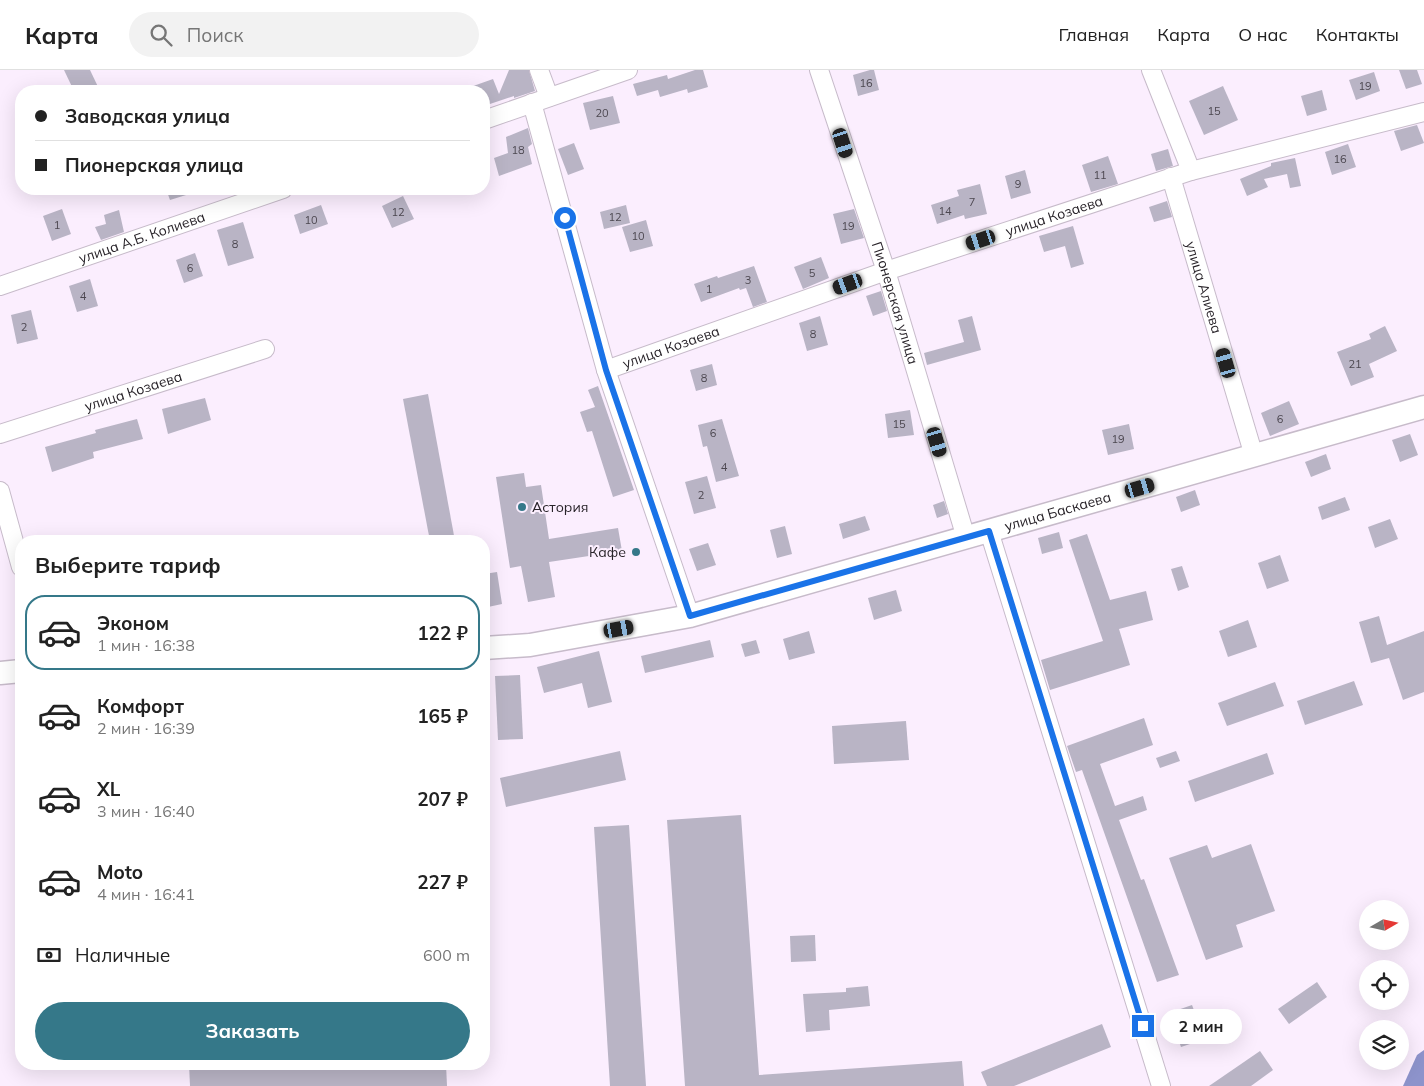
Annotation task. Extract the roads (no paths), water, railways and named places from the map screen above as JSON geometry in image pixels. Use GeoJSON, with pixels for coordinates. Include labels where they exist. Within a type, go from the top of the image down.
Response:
{"type":"FeatureCollection","features":[{"type":"Feature","properties":{"kind":"main road","name":"улица Баскаева"},"geometry":{"type":"LineString","coordinates":[[490,648],[530,645],[690,616],[1424,407]]}},
{"type":"Feature","properties":{"kind":"main road"},"geometry":{"type":"LineString","coordinates":[[0,673],[15,672]]}},
{"type":"Feature","properties":{"kind":"street"},"geometry":{"type":"LineString","coordinates":[[539,70],[549,98]]}},
{"type":"Feature","properties":{"kind":"street"},"geometry":{"type":"LineString","coordinates":[[490,118],[628,70]]}},
{"type":"Feature","properties":{"kind":"street","name":"Пионерская улица"},"geometry":{"type":"LineString","coordinates":[[819,70],[886,271],[966,538]]}},
{"type":"Feature","properties":{"kind":"street"},"geometry":{"type":"LineString","coordinates":[[1152,70],[1191,170]]}},
{"type":"Feature","properties":{"kind":"street"},"geometry":{"type":"LineString","coordinates":[[532,103],[606,370],[690,616]]}},
{"type":"Feature","properties":{"kind":"street","name":"улица Козаева"},"geometry":{"type":"LineString","coordinates":[[606,370],[886,271],[1191,170],[1424,112]]}},
{"type":"Feature","properties":{"kind":"street","name":"улица Алиева"},"geometry":{"type":"LineString","coordinates":[[1171,177],[1254,456]]}},
{"type":"Feature","properties":{"kind":"street","name":"улица А.Б. Колиева"},"geometry":{"type":"LineString","coordinates":[[0,286],[265,195]]}},
{"type":"Feature","properties":{"kind":"street","name":"улица Козаева"},"geometry":{"type":"LineString","coordinates":[[0,434],[265,349]]}},
{"type":"Feature","properties":{"kind":"street"},"geometry":{"type":"LineString","coordinates":[[0,491],[15,545]]}},
{"type":"Feature","properties":{"kind":"street"},"geometry":{"type":"LineString","coordinates":[[989,531],[1161,1086]]}},
{"type":"Feature","properties":{"kind":"water"},"geometry":{"type":"Polygon","coordinates":[[[1424,1050],[1424,1086],[1403,1086],[1417,1055],[1424,1050]]]}},
{"type":"Feature","properties":{"kind":"place","name":"Астория"},"geometry":{"type":"Point","coordinates":[522,507]}},
{"type":"Feature","properties":{"kind":"place","name":"Кафе"},"geometry":{"type":"Point","coordinates":[636,552]}}]}
